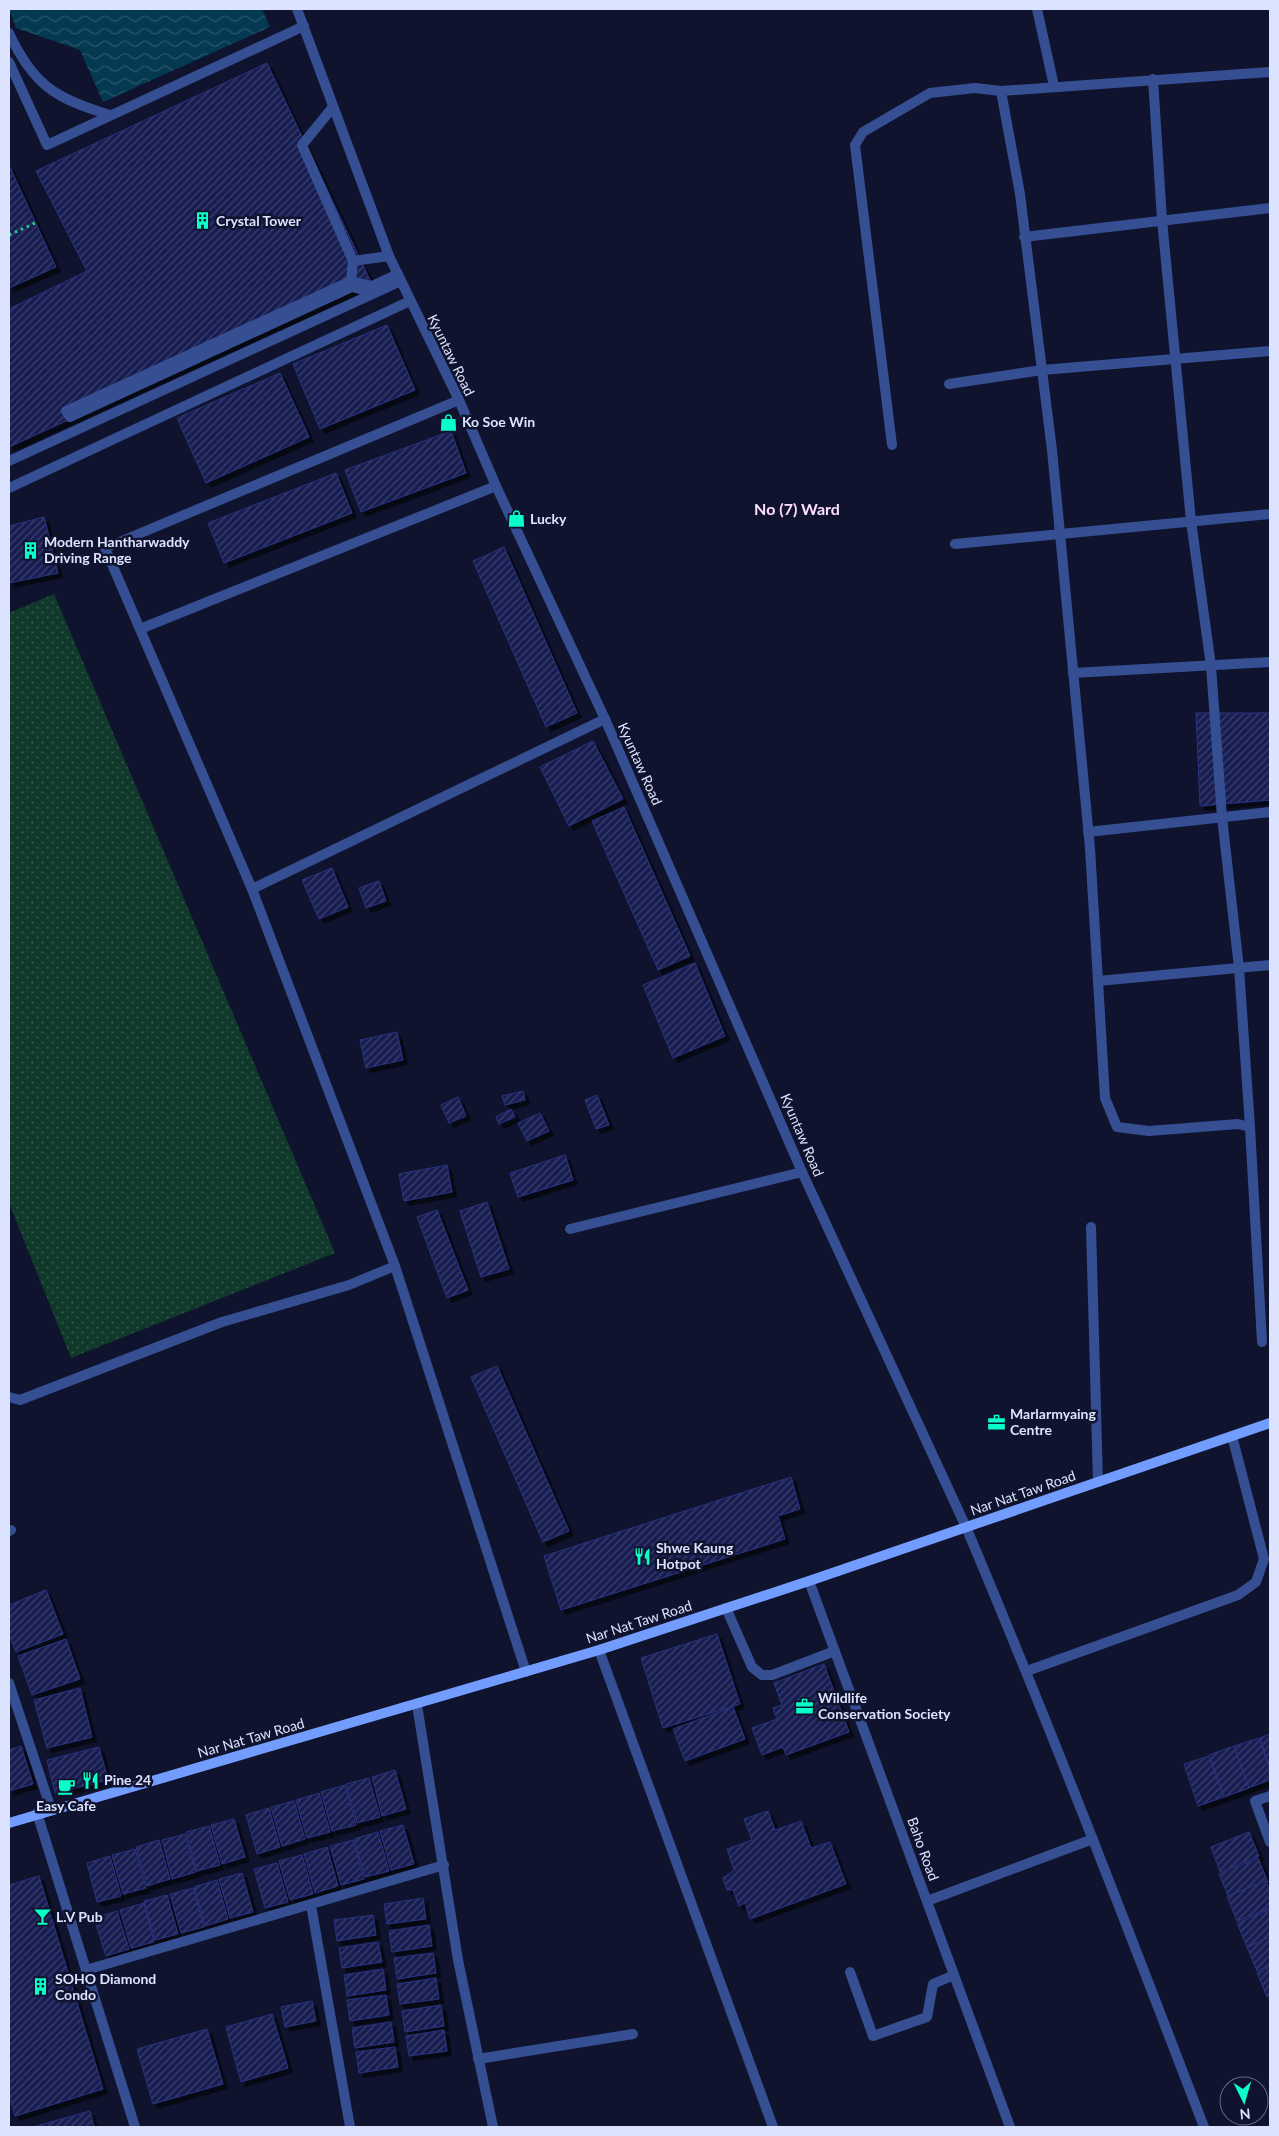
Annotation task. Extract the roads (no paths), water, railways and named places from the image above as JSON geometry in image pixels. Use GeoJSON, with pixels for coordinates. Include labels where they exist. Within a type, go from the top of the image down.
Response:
{"type":"FeatureCollection","features":[{"type":"Feature","properties":{"kind":"main road","name":"Nar Nat Taw Road"},"geometry":{"type":"LineString","coordinates":[[9,1823],[51,1809],[599,1650],[966,1528],[1270,1423]]}},
{"type":"Feature","properties":{"kind":"street","name":"Kyuntaw Road"},"geometry":{"type":"LineString","coordinates":[[297,9],[389,256],[459,400],[496,486],[605,719],[802,1172],[966,1528],[1027,1672],[1094,1839],[1204,2127]]}},
{"type":"Feature","properties":{"kind":"street"},"geometry":{"type":"LineString","coordinates":[[1037,9],[1054,86]]}},
{"type":"Feature","properties":{"kind":"street"},"geometry":{"type":"LineString","coordinates":[[9,62],[47,145],[304,26]]}},
{"type":"Feature","properties":{"kind":"street"},"geometry":{"type":"LineString","coordinates":[[9,33],[28,69],[46,86],[61,98],[78,106],[110,115]]}},
{"type":"Feature","properties":{"kind":"street"},"geometry":{"type":"LineString","coordinates":[[892,445],[855,145],[863,132],[930,93],[975,88],[1001,91],[1270,72]]}},
{"type":"Feature","properties":{"kind":"street"},"geometry":{"type":"LineString","coordinates":[[1153,79],[1162,220],[1175,359],[1191,521],[1211,666],[1222,817],[1239,968],[1262,1342]]}},
{"type":"Feature","properties":{"kind":"street"},"geometry":{"type":"LineString","coordinates":[[1001,91],[1020,194],[1060,533],[1088,832],[1105,1098],[1117,1127],[1149,1131],[1238,1124],[1250,1127]]}},
{"type":"Feature","properties":{"kind":"street"},"geometry":{"type":"LineString","coordinates":[[333,107],[302,145],[354,261],[351,281]]}},
{"type":"Feature","properties":{"kind":"street"},"geometry":{"type":"LineString","coordinates":[[1024,237],[1270,208]]}},
{"type":"Feature","properties":{"kind":"street"},"geometry":{"type":"LineString","coordinates":[[354,261],[389,256]]}},
{"type":"Feature","properties":{"kind":"street"},"geometry":{"type":"LineString","coordinates":[[374,293],[352,287],[70,417],[66,411],[351,281],[372,286],[400,278]]}},
{"type":"Feature","properties":{"kind":"street"},"geometry":{"type":"LineString","coordinates":[[9,461],[374,293],[400,278]]}},
{"type":"Feature","properties":{"kind":"street"},"geometry":{"type":"LineString","coordinates":[[9,488],[410,301]]}},
{"type":"Feature","properties":{"kind":"street"},"geometry":{"type":"LineString","coordinates":[[949,384],[1042,370],[1270,351]]}},
{"type":"Feature","properties":{"kind":"street"},"geometry":{"type":"LineString","coordinates":[[459,400],[105,548],[252,889],[395,1266],[526,1672]]}},
{"type":"Feature","properties":{"kind":"street"},"geometry":{"type":"LineString","coordinates":[[140,629],[496,486]]}},
{"type":"Feature","properties":{"kind":"street"},"geometry":{"type":"LineString","coordinates":[[955,544],[1270,514]]}},
{"type":"Feature","properties":{"kind":"street"},"geometry":{"type":"LineString","coordinates":[[1073,673],[1270,662]]}},
{"type":"Feature","properties":{"kind":"street"},"geometry":{"type":"LineString","coordinates":[[252,889],[605,719]]}},
{"type":"Feature","properties":{"kind":"street"},"geometry":{"type":"LineString","coordinates":[[1088,832],[1270,812]]}},
{"type":"Feature","properties":{"kind":"street"},"geometry":{"type":"LineString","coordinates":[[1098,981],[1270,964]]}},
{"type":"Feature","properties":{"kind":"street"},"geometry":{"type":"LineString","coordinates":[[570,1229],[802,1172]]}},
{"type":"Feature","properties":{"kind":"street"},"geometry":{"type":"LineString","coordinates":[[1091,1227],[1098,1482]]}},
{"type":"Feature","properties":{"kind":"street"},"geometry":{"type":"LineString","coordinates":[[9,1397],[20,1400],[222,1322],[349,1285],[395,1266]]}},
{"type":"Feature","properties":{"kind":"street"},"geometry":{"type":"LineString","coordinates":[[1027,1672],[1238,1596],[1256,1582],[1264,1559],[1232,1436]]}},
{"type":"Feature","properties":{"kind":"street","name":"Baho Road"},"geometry":{"type":"LineString","coordinates":[[809,1581],[1010,2127]]}},
{"type":"Feature","properties":{"kind":"street"},"geometry":{"type":"LineString","coordinates":[[726,1608],[752,1667],[762,1675],[772,1675],[835,1652]]}},
{"type":"Feature","properties":{"kind":"street"},"geometry":{"type":"LineString","coordinates":[[599,1650],[774,2127]]}},
{"type":"Feature","properties":{"kind":"street"},"geometry":{"type":"LineString","coordinates":[[9,1683],[51,1809]]}},
{"type":"Feature","properties":{"kind":"street"},"geometry":{"type":"LineString","coordinates":[[417,1704],[458,1960],[492,2127]]}},
{"type":"Feature","properties":{"kind":"street"},"geometry":{"type":"LineString","coordinates":[[1270,1796],[1255,1801],[1270,1842]]}},
{"type":"Feature","properties":{"kind":"street"},"geometry":{"type":"LineString","coordinates":[[37,1814],[135,2127]]}},
{"type":"Feature","properties":{"kind":"street"},"geometry":{"type":"LineString","coordinates":[[927,1901],[1094,1839]]}},
{"type":"Feature","properties":{"kind":"street"},"geometry":{"type":"LineString","coordinates":[[86,1970],[444,1865]]}},
{"type":"Feature","properties":{"kind":"street"},"geometry":{"type":"LineString","coordinates":[[311,1905],[350,2127]]}},
{"type":"Feature","properties":{"kind":"street"},"geometry":{"type":"LineString","coordinates":[[850,1972],[873,2036],[927,2017],[933,1984],[954,1975]]}},
{"type":"Feature","properties":{"kind":"street"},"geometry":{"type":"LineString","coordinates":[[478,2059],[633,2034]]}},
{"type":"Feature","properties":{"kind":"water"},"geometry":{"type":"Polygon","coordinates":[[[9,9],[262,9],[270,27],[103,102],[80,50],[16,28],[9,9]]]}},
{"type":"Feature","properties":{"kind":"place","name":"Crystal Tower"},"geometry":{"type":"Point","coordinates":[202,221]}},
{"type":"Feature","properties":{"kind":"place","name":"Ko Soe Win"},"geometry":{"type":"Point","coordinates":[448,422]}},
{"type":"Feature","properties":{"kind":"place","name":"Lucky"},"geometry":{"type":"Point","coordinates":[516,519]}},
{"type":"Feature","properties":{"kind":"place","name":"Modern Hantharwaddy Driving Range"},"geometry":{"type":"Point","coordinates":[30,550]}},
{"type":"Feature","properties":{"kind":"place","name":"Marlarmyaing Centre"},"geometry":{"type":"Point","coordinates":[996,1422]}},
{"type":"Feature","properties":{"kind":"place","name":"Shwe Kaung Hotpot"},"geometry":{"type":"Point","coordinates":[642,1556]}},
{"type":"Feature","properties":{"kind":"place","name":"Wildlife Conservation Society"},"geometry":{"type":"Point","coordinates":[804,1706]}},
{"type":"Feature","properties":{"kind":"place","name":"Pine 24"},"geometry":{"type":"Point","coordinates":[90,1780]}},
{"type":"Feature","properties":{"kind":"place","name":"Easy Cafe"},"geometry":{"type":"Point","coordinates":[66,1786]}},
{"type":"Feature","properties":{"kind":"place","name":"L.V Pub"},"geometry":{"type":"Point","coordinates":[42,1917]}},
{"type":"Feature","properties":{"kind":"place","name":"SOHO Diamond Condo"},"geometry":{"type":"Point","coordinates":[41,1987]}},
{"type":"Feature","properties":{"kind":"district","name":"No (7) Ward"},"geometry":{"type":"Point","coordinates":[797,509]}}]}
